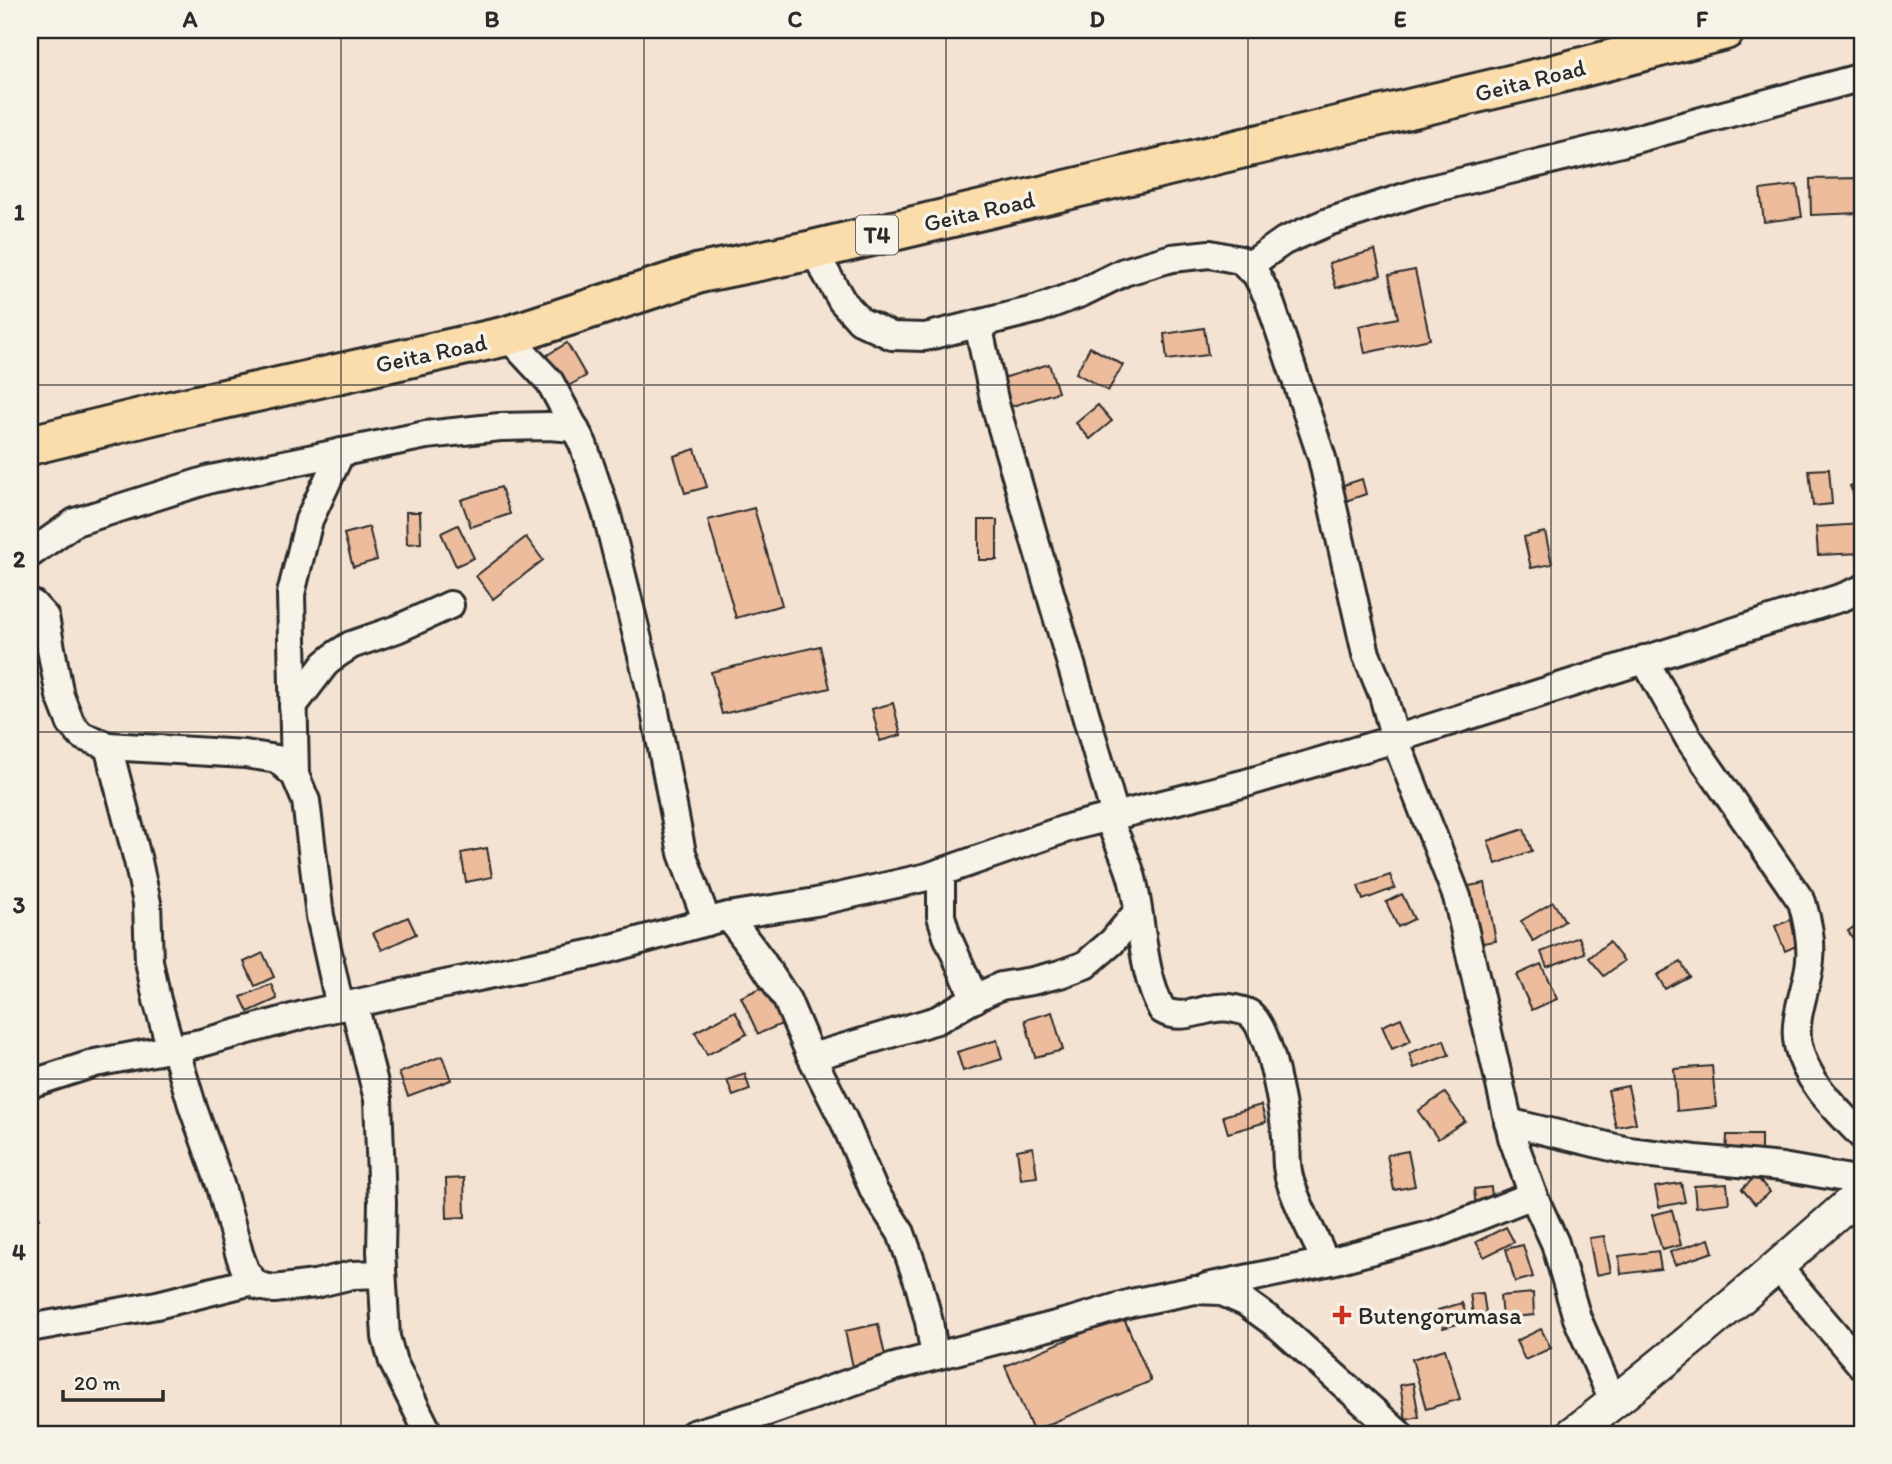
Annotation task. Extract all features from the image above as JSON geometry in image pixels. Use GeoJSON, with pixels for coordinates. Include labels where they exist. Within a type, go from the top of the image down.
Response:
{"type":"FeatureCollection","features":[{"type":"Feature","properties":{"kind":"highway","name":"Geita Road"},"geometry":{"type":"LineString","coordinates":[[30,445],[507,336],[699,273],[813,250],[1544,77],[1725,30]]}},
{"type":"Feature","properties":{"kind":"street"},"geometry":{"type":"LineString","coordinates":[[1247,267],[1284,241],[1328,222],[1423,191],[1621,143],[1862,77]]}},
{"type":"Feature","properties":{"kind":"street"},"geometry":{"type":"LineString","coordinates":[[813,250],[842,301],[860,321],[892,336],[925,337],[1038,309],[1081,293],[1124,272],[1172,258],[1210,254],[1240,260],[1256,274],[1269,299],[1322,458],[1367,654],[1383,695],[1395,738],[1457,897],[1512,1137],[1532,1195],[1555,1243],[1577,1318],[1614,1403]]}},
{"type":"Feature","properties":{"kind":"street"},"geometry":{"type":"LineString","coordinates":[[978,324],[995,404],[1132,880],[1154,992],[1162,1010],[1178,1015],[1215,1007],[1230,1007],[1251,1015],[1262,1031],[1278,1089],[1290,1184],[1326,1262]]}},
{"type":"Feature","properties":{"kind":"street"},"geometry":{"type":"LineString","coordinates":[[507,336],[550,382],[583,444],[607,515],[652,696],[682,853],[717,919],[761,960],[787,1000],[874,1191],[901,1233],[919,1284],[934,1356]]}},
{"type":"Feature","properties":{"kind":"street"},"geometry":{"type":"LineString","coordinates":[[30,554],[75,522],[211,479],[426,435],[500,427],[575,428]]}},
{"type":"Feature","properties":{"kind":"street"},"geometry":{"type":"LineString","coordinates":[[341,452],[309,520],[291,594],[295,775],[306,801],[320,916],[378,1099],[386,1337],[393,1362],[429,1434]]}},
{"type":"Feature","properties":{"kind":"street"},"geometry":{"type":"LineString","coordinates":[[30,1084],[95,1063],[201,1043],[303,1015],[594,953],[717,919],[817,902],[941,873],[1071,827],[1246,783],[1862,589]]}},
{"type":"Feature","properties":{"kind":"street"},"geometry":{"type":"LineString","coordinates":[[30,603],[45,617],[60,696],[71,724],[82,736],[108,746],[245,754],[277,760],[295,775]]}},
{"type":"Feature","properties":{"kind":"street"},"geometry":{"type":"LineString","coordinates":[[293,706],[337,654],[351,645],[397,629],[450,605]]}},
{"type":"Feature","properties":{"kind":"street"},"geometry":{"type":"LineString","coordinates":[[1644,659],[1689,739],[1802,902],[1809,928],[1811,959],[1798,1018],[1797,1044],[1812,1079],[1862,1136]]}},
{"type":"Feature","properties":{"kind":"street"},"geometry":{"type":"LineString","coordinates":[[108,746],[147,903],[149,961],[157,1000],[246,1270],[259,1286],[274,1289],[315,1284],[352,1275],[382,1274]]}},
{"type":"Feature","properties":{"kind":"street"},"geometry":{"type":"LineString","coordinates":[[941,873],[941,916],[975,999]]}},
{"type":"Feature","properties":{"kind":"street"},"geometry":{"type":"LineString","coordinates":[[811,1057],[937,1020],[1001,986],[1060,974],[1085,965],[1112,942],[1138,911]]}},
{"type":"Feature","properties":{"kind":"street"},"geometry":{"type":"LineString","coordinates":[[1508,1122],[1628,1151],[1782,1167],[1862,1181]]}},
{"type":"Feature","properties":{"kind":"street"},"geometry":{"type":"LineString","coordinates":[[1572,1434],[1614,1403],[1778,1267],[1862,1192]]}},
{"type":"Feature","properties":{"kind":"street"},"geometry":{"type":"LineString","coordinates":[[693,1434],[934,1356],[1131,1303],[1326,1262],[1437,1233],[1532,1195]]}},
{"type":"Feature","properties":{"kind":"street"},"geometry":{"type":"LineString","coordinates":[[1778,1267],[1862,1366]]}},
{"type":"Feature","properties":{"kind":"street"},"geometry":{"type":"LineString","coordinates":[[30,1328],[157,1305],[253,1281]]}},
{"type":"Feature","properties":{"kind":"street"},"geometry":{"type":"LineString","coordinates":[[1195,1290],[1220,1291],[1245,1302],[1281,1328],[1399,1434]]}},
{"type":"Feature","properties":{"kind":"building"},"geometry":{"type":"Polygon","coordinates":[[[1860,178],[1860,213],[1811,215],[1810,179],[1860,178]]]}},
{"type":"Feature","properties":{"kind":"building"},"geometry":{"type":"Polygon","coordinates":[[[1797,185],[1802,217],[1764,222],[1760,190],[1797,185]]]}},
{"type":"Feature","properties":{"kind":"building"},"geometry":{"type":"Polygon","coordinates":[[[1375,250],[1381,275],[1336,288],[1329,263],[1375,250]]]}},
{"type":"Feature","properties":{"kind":"building"},"geometry":{"type":"Polygon","coordinates":[[[1415,270],[1430,339],[1365,353],[1359,326],[1398,318],[1389,275],[1415,270]]]}},
{"type":"Feature","properties":{"kind":"building"},"geometry":{"type":"Polygon","coordinates":[[[1204,328],[1208,355],[1167,360],[1164,334],[1204,328]]]}},
{"type":"Feature","properties":{"kind":"building"},"geometry":{"type":"Polygon","coordinates":[[[567,343],[586,376],[563,389],[544,357],[567,343]]]}},
{"type":"Feature","properties":{"kind":"building"},"geometry":{"type":"Polygon","coordinates":[[[1090,347],[1123,365],[1108,391],[1076,373],[1090,347]]]}},
{"type":"Feature","properties":{"kind":"building"},"geometry":{"type":"Polygon","coordinates":[[[1049,364],[1058,392],[1009,407],[1000,379],[1049,364]]]}},
{"type":"Feature","properties":{"kind":"building"},"geometry":{"type":"Polygon","coordinates":[[[1098,405],[1112,421],[1090,439],[1076,423],[1098,405]]]}},
{"type":"Feature","properties":{"kind":"building"},"geometry":{"type":"Polygon","coordinates":[[[695,449],[707,487],[685,493],[674,456],[695,449]]]}},
{"type":"Feature","properties":{"kind":"building"},"geometry":{"type":"Polygon","coordinates":[[[1829,469],[1832,504],[1813,506],[1809,470],[1829,469]]]}},
{"type":"Feature","properties":{"kind":"building"},"geometry":{"type":"Polygon","coordinates":[[[1362,479],[1366,494],[1343,502],[1338,487],[1362,479]]]}},
{"type":"Feature","properties":{"kind":"building"},"geometry":{"type":"Polygon","coordinates":[[[1862,480],[1862,504],[1859,506],[1850,486],[1862,480]]]}},
{"type":"Feature","properties":{"kind":"building"},"geometry":{"type":"Polygon","coordinates":[[[501,487],[510,514],[471,527],[461,500],[501,487]]]}},
{"type":"Feature","properties":{"kind":"building"},"geometry":{"type":"Polygon","coordinates":[[[754,508],[782,605],[736,618],[708,520],[754,508]]]}},
{"type":"Feature","properties":{"kind":"building"},"geometry":{"type":"Polygon","coordinates":[[[406,512],[420,512],[421,543],[407,544],[406,512]]]}},
{"type":"Feature","properties":{"kind":"building"},"geometry":{"type":"Polygon","coordinates":[[[979,520],[997,520],[997,560],[979,560],[979,520]]]}},
{"type":"Feature","properties":{"kind":"building"},"geometry":{"type":"Polygon","coordinates":[[[1862,524],[1862,553],[1818,555],[1816,527],[1862,524]]]}},
{"type":"Feature","properties":{"kind":"building"},"geometry":{"type":"Polygon","coordinates":[[[458,525],[474,558],[456,566],[441,533],[458,525]]]}},
{"type":"Feature","properties":{"kind":"building"},"geometry":{"type":"Polygon","coordinates":[[[369,527],[377,560],[353,567],[344,534],[369,527]]]}},
{"type":"Feature","properties":{"kind":"building"},"geometry":{"type":"Polygon","coordinates":[[[1545,532],[1552,564],[1531,568],[1524,537],[1545,532]]]}},
{"type":"Feature","properties":{"kind":"building"},"geometry":{"type":"Polygon","coordinates":[[[526,537],[543,560],[493,599],[476,576],[526,537]]]}},
{"type":"Feature","properties":{"kind":"building"},"geometry":{"type":"Polygon","coordinates":[[[820,646],[830,688],[722,714],[711,672],[820,646]]]}},
{"type":"Feature","properties":{"kind":"building"},"geometry":{"type":"Polygon","coordinates":[[[893,703],[901,735],[880,741],[872,709],[893,703]]]}},
{"type":"Feature","properties":{"kind":"building"},"geometry":{"type":"Polygon","coordinates":[[[1524,829],[1532,851],[1496,864],[1488,841],[1524,829]]]}},
{"type":"Feature","properties":{"kind":"building"},"geometry":{"type":"Polygon","coordinates":[[[487,848],[492,877],[466,882],[461,853],[487,848]]]}},
{"type":"Feature","properties":{"kind":"building"},"geometry":{"type":"Polygon","coordinates":[[[1390,875],[1395,888],[1363,900],[1358,886],[1390,875]]]}},
{"type":"Feature","properties":{"kind":"building"},"geometry":{"type":"Polygon","coordinates":[[[1485,883],[1496,941],[1469,945],[1458,888],[1485,883]]]}},
{"type":"Feature","properties":{"kind":"building"},"geometry":{"type":"Polygon","coordinates":[[[1402,894],[1414,919],[1398,927],[1386,902],[1402,894]]]}},
{"type":"Feature","properties":{"kind":"building"},"geometry":{"type":"Polygon","coordinates":[[[1553,902],[1565,921],[1533,941],[1521,921],[1553,902]]]}},
{"type":"Feature","properties":{"kind":"building"},"geometry":{"type":"Polygon","coordinates":[[[408,917],[416,934],[382,950],[373,933],[408,917]]]}},
{"type":"Feature","properties":{"kind":"building"},"geometry":{"type":"Polygon","coordinates":[[[1793,919],[1803,943],[1785,951],[1775,926],[1793,919]]]}},
{"type":"Feature","properties":{"kind":"building"},"geometry":{"type":"Polygon","coordinates":[[[1862,921],[1862,952],[1848,931],[1862,921]]]}},
{"type":"Feature","properties":{"kind":"building"},"geometry":{"type":"Polygon","coordinates":[[[1579,937],[1585,953],[1547,967],[1541,952],[1579,937]]]}},
{"type":"Feature","properties":{"kind":"building"},"geometry":{"type":"Polygon","coordinates":[[[1609,942],[1624,961],[1604,976],[1589,958],[1609,942]]]}},
{"type":"Feature","properties":{"kind":"building"},"geometry":{"type":"Polygon","coordinates":[[[263,953],[274,977],[255,986],[244,962],[263,953]]]}},
{"type":"Feature","properties":{"kind":"building"},"geometry":{"type":"Polygon","coordinates":[[[1681,962],[1689,976],[1665,989],[1657,975],[1681,962]]]}},
{"type":"Feature","properties":{"kind":"building"},"geometry":{"type":"Polygon","coordinates":[[[1541,964],[1557,999],[1532,1010],[1516,975],[1541,964]]]}},
{"type":"Feature","properties":{"kind":"building"},"geometry":{"type":"Polygon","coordinates":[[[271,984],[277,999],[248,1012],[241,997],[271,984]]]}},
{"type":"Feature","properties":{"kind":"building"},"geometry":{"type":"Polygon","coordinates":[[[765,986],[782,1024],[758,1034],[741,997],[765,986]]]}},
{"type":"Feature","properties":{"kind":"building"},"geometry":{"type":"Polygon","coordinates":[[[735,1011],[747,1034],[707,1055],[695,1032],[735,1011]]]}},
{"type":"Feature","properties":{"kind":"building"},"geometry":{"type":"Polygon","coordinates":[[[1052,1012],[1063,1050],[1035,1057],[1025,1020],[1052,1012]]]}},
{"type":"Feature","properties":{"kind":"building"},"geometry":{"type":"Polygon","coordinates":[[[1401,1018],[1411,1041],[1392,1049],[1382,1026],[1401,1018]]]}},
{"type":"Feature","properties":{"kind":"building"},"geometry":{"type":"Polygon","coordinates":[[[997,1040],[1002,1059],[963,1071],[957,1052],[997,1040]]]}},
{"type":"Feature","properties":{"kind":"building"},"geometry":{"type":"Polygon","coordinates":[[[1444,1040],[1449,1055],[1414,1068],[1409,1053],[1444,1040]]]}},
{"type":"Feature","properties":{"kind":"building"},"geometry":{"type":"Polygon","coordinates":[[[442,1056],[451,1080],[408,1096],[399,1073],[442,1056]]]}},
{"type":"Feature","properties":{"kind":"building"},"geometry":{"type":"Polygon","coordinates":[[[1712,1066],[1716,1107],[1677,1111],[1674,1069],[1712,1066]]]}},
{"type":"Feature","properties":{"kind":"building"},"geometry":{"type":"Polygon","coordinates":[[[745,1074],[750,1090],[733,1096],[727,1080],[745,1074]]]}},
{"type":"Feature","properties":{"kind":"building"},"geometry":{"type":"Polygon","coordinates":[[[1628,1086],[1636,1123],[1616,1127],[1608,1090],[1628,1086]]]}},
{"type":"Feature","properties":{"kind":"building"},"geometry":{"type":"Polygon","coordinates":[[[1445,1093],[1465,1121],[1438,1139],[1418,1111],[1445,1093]]]}},
{"type":"Feature","properties":{"kind":"building"},"geometry":{"type":"Polygon","coordinates":[[[1261,1105],[1266,1122],[1228,1133],[1223,1116],[1261,1105]]]}},
{"type":"Feature","properties":{"kind":"building"},"geometry":{"type":"Polygon","coordinates":[[[1727,1135],[1761,1135],[1761,1156],[1726,1155],[1727,1135]]]}},
{"type":"Feature","properties":{"kind":"building"},"geometry":{"type":"Polygon","coordinates":[[[1033,1147],[1037,1177],[1021,1179],[1017,1150],[1033,1147]]]}},
{"type":"Feature","properties":{"kind":"building"},"geometry":{"type":"Polygon","coordinates":[[[1408,1151],[1415,1186],[1394,1190],[1387,1155],[1408,1151]]]}},
{"type":"Feature","properties":{"kind":"building"},"geometry":{"type":"Polygon","coordinates":[[[1756,1176],[1770,1192],[1755,1204],[1742,1189],[1756,1176]]]}},
{"type":"Feature","properties":{"kind":"building"},"geometry":{"type":"Polygon","coordinates":[[[464,1178],[465,1217],[447,1218],[446,1179],[464,1178]]]}},
{"type":"Feature","properties":{"kind":"building"},"geometry":{"type":"Polygon","coordinates":[[[1681,1183],[1685,1202],[1659,1207],[1655,1187],[1681,1183]]]}},
{"type":"Feature","properties":{"kind":"building"},"geometry":{"type":"Polygon","coordinates":[[[1727,1184],[1729,1203],[1696,1207],[1694,1186],[1727,1184]]]}},
{"type":"Feature","properties":{"kind":"building"},"geometry":{"type":"Polygon","coordinates":[[[1491,1187],[1493,1207],[1476,1209],[1474,1189],[1491,1187]]]}},
{"type":"Feature","properties":{"kind":"building"},"geometry":{"type":"Polygon","coordinates":[[[30,1197],[39,1219],[30,1223],[30,1197]]]}},
{"type":"Feature","properties":{"kind":"building"},"geometry":{"type":"Polygon","coordinates":[[[1672,1210],[1681,1245],[1662,1250],[1652,1215],[1672,1210]]]}},
{"type":"Feature","properties":{"kind":"building"},"geometry":{"type":"Polygon","coordinates":[[[1506,1227],[1514,1242],[1484,1257],[1476,1242],[1506,1227]]]}},
{"type":"Feature","properties":{"kind":"building"},"geometry":{"type":"Polygon","coordinates":[[[1604,1236],[1611,1272],[1596,1275],[1589,1238],[1604,1236]]]}},
{"type":"Feature","properties":{"kind":"building"},"geometry":{"type":"Polygon","coordinates":[[[1709,1239],[1713,1252],[1675,1265],[1670,1252],[1709,1239]]]}},
{"type":"Feature","properties":{"kind":"building"},"geometry":{"type":"Polygon","coordinates":[[[1523,1245],[1533,1277],[1515,1282],[1506,1249],[1523,1245]]]}},
{"type":"Feature","properties":{"kind":"building"},"geometry":{"type":"Polygon","coordinates":[[[1658,1251],[1661,1269],[1621,1274],[1619,1256],[1658,1251]]]}},
{"type":"Feature","properties":{"kind":"building"},"geometry":{"type":"Polygon","coordinates":[[[1483,1293],[1487,1319],[1474,1321],[1470,1294],[1483,1293]]]}},
{"type":"Feature","properties":{"kind":"building"},"geometry":{"type":"Polygon","coordinates":[[[1533,1293],[1534,1315],[1502,1318],[1500,1296],[1533,1293]]]}},
{"type":"Feature","properties":{"kind":"building"},"geometry":{"type":"Polygon","coordinates":[[[1462,1303],[1468,1321],[1443,1328],[1438,1310],[1462,1303]]]}},
{"type":"Feature","properties":{"kind":"building"},"geometry":{"type":"Polygon","coordinates":[[[1123,1316],[1151,1381],[1033,1431],[1005,1366],[1123,1316]]]}},
{"type":"Feature","properties":{"kind":"building"},"geometry":{"type":"Polygon","coordinates":[[[878,1324],[886,1360],[853,1367],[845,1331],[878,1324]]]}},
{"type":"Feature","properties":{"kind":"building"},"geometry":{"type":"Polygon","coordinates":[[[1541,1329],[1551,1348],[1525,1360],[1516,1341],[1541,1329]]]}},
{"type":"Feature","properties":{"kind":"building"},"geometry":{"type":"Polygon","coordinates":[[[1445,1349],[1460,1399],[1426,1409],[1412,1359],[1445,1349]]]}},
{"type":"Feature","properties":{"kind":"building"},"geometry":{"type":"Polygon","coordinates":[[[1413,1383],[1419,1417],[1406,1420],[1400,1385],[1413,1383]]]}},
{"type":"Feature","properties":{"kind":"place","name":"Butengorumasa"},"geometry":{"type":"Point","coordinates":[1342,1315]}}]}
